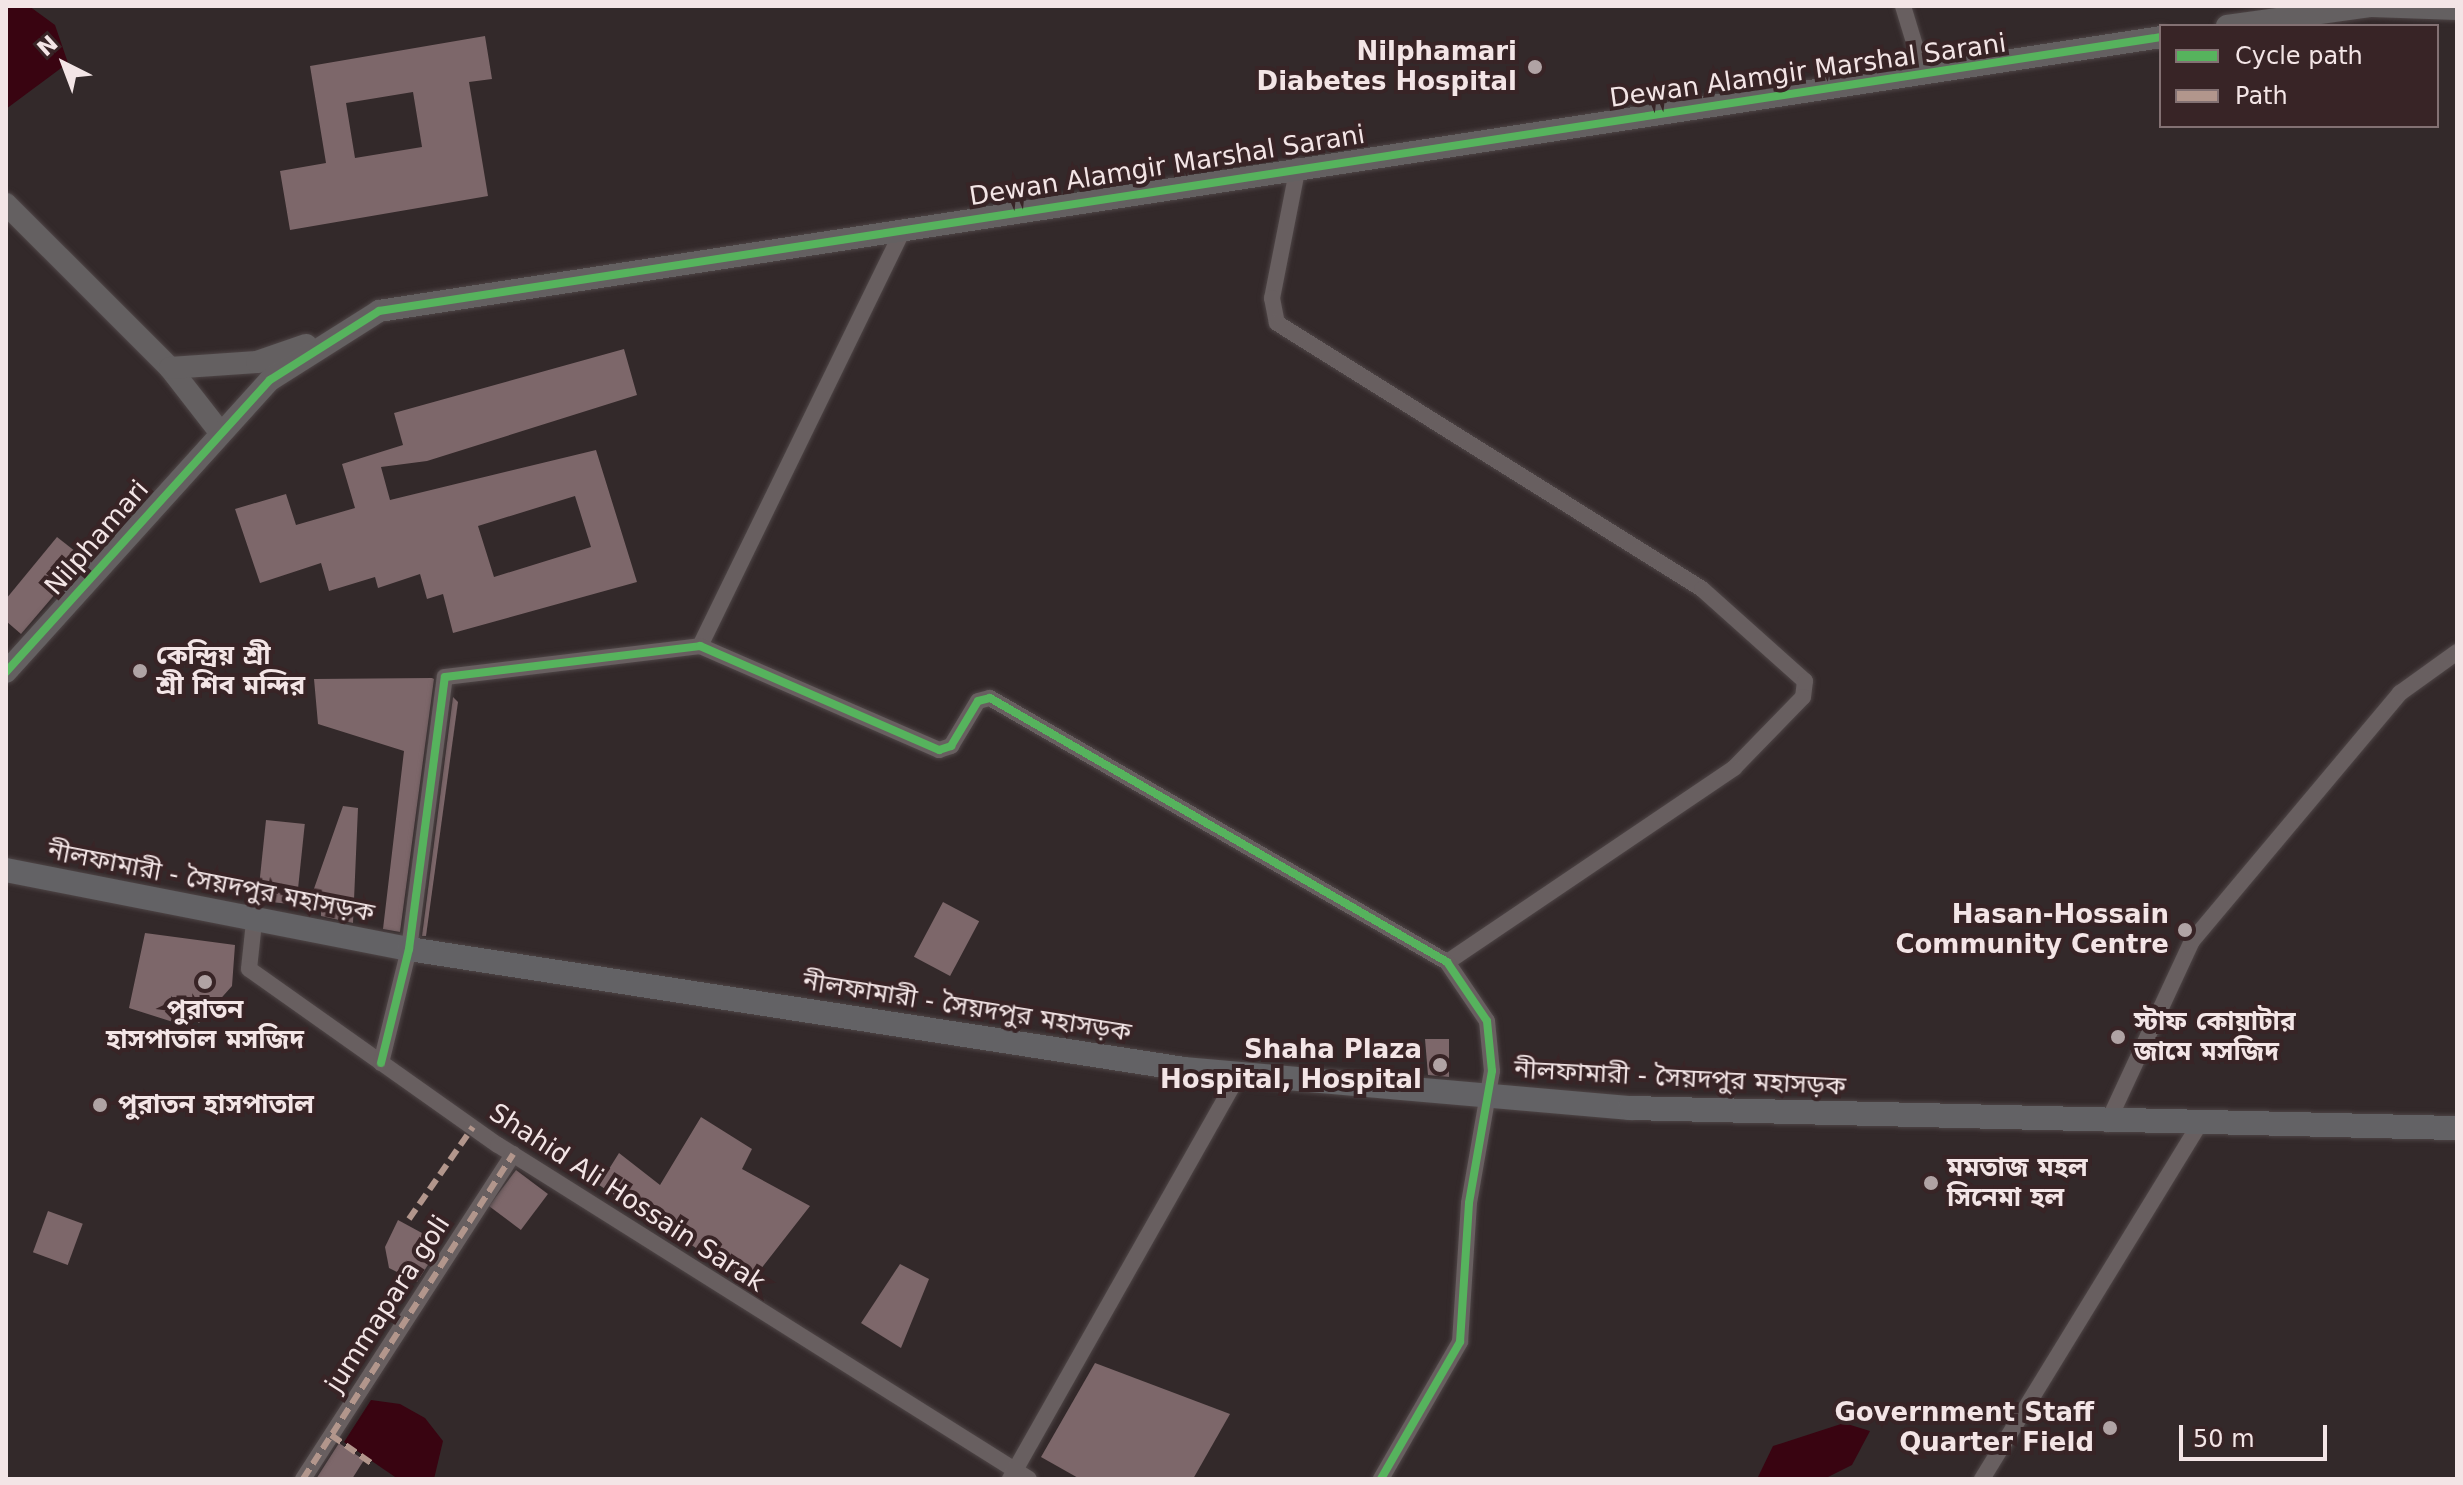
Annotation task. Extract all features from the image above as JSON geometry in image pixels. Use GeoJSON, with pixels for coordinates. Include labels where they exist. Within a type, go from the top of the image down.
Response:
{"type":"FeatureCollection","features":[{"type":"Feature","properties":{"kind":"main road","name":"নীলফামারী - সৈয়দপুর মহাসড়ক"},"geometry":{"type":"LineString","coordinates":[[6,870],[254,922],[409,949],[1239,1074],[1630,1108],[2107,1124],[2457,1128]]}},
{"type":"Feature","properties":{"kind":"street"},"geometry":{"type":"LineString","coordinates":[[1903,6],[1924,75]]}},
{"type":"Feature","properties":{"kind":"street"},"geometry":{"type":"LineString","coordinates":[[2242,24],[2372,6],[2457,9]]}},
{"type":"Feature","properties":{"kind":"street","name":"Dewan Alamgir Marshal Sarani"},"geometry":{"type":"LineString","coordinates":[[219,431],[270,380],[331,336],[379,311],[1298,166],[1924,75],[2159,37]]}},
{"type":"Feature","properties":{"kind":"street"},"geometry":{"type":"LineString","coordinates":[[1298,166],[1272,298],[1277,323],[1702,589],[1805,681],[1803,697],[1734,768],[1447,962]]}},
{"type":"Feature","properties":{"kind":"street"},"geometry":{"type":"LineString","coordinates":[[6,204],[170,368],[219,431]]}},
{"type":"Feature","properties":{"kind":"street"},"geometry":{"type":"LineString","coordinates":[[700,646],[904,227]]}},
{"type":"Feature","properties":{"kind":"street"},"geometry":{"type":"LineString","coordinates":[[170,368],[257,362],[331,336]]}},
{"type":"Feature","properties":{"kind":"street","name":"Nilphamari"},"geometry":{"type":"LineString","coordinates":[[6,672],[219,431]]}},
{"type":"Feature","properties":{"kind":"street"},"geometry":{"type":"LineString","coordinates":[[381,1063],[409,949],[445,677],[700,646],[925,748],[951,746],[978,701],[990,698],[1447,962],[1487,1021],[1489,1096],[1469,1203],[1460,1342],[1381,1479]]}},
{"type":"Feature","properties":{"kind":"street"},"geometry":{"type":"LineString","coordinates":[[2107,1124],[2192,941],[2400,693],[2457,652]]}},
{"type":"Feature","properties":{"kind":"street","name":"Shahid Ali Hossain Sarak"},"geometry":{"type":"LineString","coordinates":[[254,922],[249,969],[513,1154],[1018,1476]]}},
{"type":"Feature","properties":{"kind":"street"},"geometry":{"type":"LineString","coordinates":[[1018,1476],[1239,1074]]}},
{"type":"Feature","properties":{"kind":"street"},"geometry":{"type":"LineString","coordinates":[[1982,1479],[2199,1125]]}},
{"type":"Feature","properties":{"kind":"street","name":"jummapara goli"},"geometry":{"type":"LineString","coordinates":[[303,1479],[513,1154]]}},
{"type":"Feature","properties":{"kind":"shaded area"},"geometry":{"type":"Polygon","coordinates":[[[6,6],[29,6],[55,25],[68,63],[6,109],[6,6]]]}},
{"type":"Feature","properties":{"kind":"shaded area"},"geometry":{"type":"Polygon","coordinates":[[[371,1400],[400,1404],[425,1418],[443,1441],[434,1479],[398,1479],[344,1442],[371,1400]]]}},
{"type":"Feature","properties":{"kind":"shaded area"},"geometry":{"type":"Polygon","coordinates":[[[1844,1423],[1870,1431],[1852,1465],[1824,1479],[1757,1479],[1773,1446],[1844,1423]]]}},
{"type":"Feature","properties":{"kind":"building"},"geometry":{"type":"Polygon","coordinates":[[[485,36],[492,79],[469,82],[488,196],[290,230],[280,171],[326,163],[310,66],[485,36]],[[413,92],[346,103],[355,158],[422,147],[413,92]]]}},
{"type":"Feature","properties":{"kind":"building"},"geometry":{"type":"Polygon","coordinates":[[[624,349],[637,395],[427,461],[381,467],[390,500],[596,450],[637,582],[453,633],[443,594],[427,599],[420,574],[378,588],[375,577],[329,591],[321,563],[260,583],[235,509],[286,494],[296,525],[355,508],[342,464],[403,445],[394,413],[624,349]],[[575,496],[478,526],[494,577],[591,547],[575,496]]]}},
{"type":"Feature","properties":{"kind":"building"},"geometry":{"type":"Polygon","coordinates":[[[57,537],[85,559],[21,634],[6,621],[6,599],[57,537]]]}},
{"type":"Feature","properties":{"kind":"building"},"geometry":{"type":"Polygon","coordinates":[[[432,678],[400,932],[383,929],[404,751],[318,724],[314,679],[432,678]]]}},
{"type":"Feature","properties":{"kind":"building"},"geometry":{"type":"Polygon","coordinates":[[[453,697],[458,702],[426,936],[422,936],[453,697]]]}},
{"type":"Feature","properties":{"kind":"building"},"geometry":{"type":"Polygon","coordinates":[[[343,806],[358,808],[353,923],[321,916],[321,899],[310,900],[343,806]]]}},
{"type":"Feature","properties":{"kind":"building"},"geometry":{"type":"Polygon","coordinates":[[[266,820],[305,824],[296,905],[258,901],[266,820]]]}},
{"type":"Feature","properties":{"kind":"building"},"geometry":{"type":"Polygon","coordinates":[[[943,902],[979,921],[950,976],[914,957],[943,902]]]}},
{"type":"Feature","properties":{"kind":"building"},"geometry":{"type":"Polygon","coordinates":[[[145,933],[235,945],[232,986],[199,1023],[171,996],[173,1022],[129,1008],[145,933]]]}},
{"type":"Feature","properties":{"kind":"building"},"geometry":{"type":"Polygon","coordinates":[[[1425,1039],[1449,1039],[1449,1077],[1428,1075],[1425,1039]]]}},
{"type":"Feature","properties":{"kind":"building"},"geometry":{"type":"Polygon","coordinates":[[[701,1117],[752,1149],[742,1169],[810,1206],[750,1283],[599,1185],[619,1153],[660,1185],[701,1117]]]}},
{"type":"Feature","properties":{"kind":"building"},"geometry":{"type":"Polygon","coordinates":[[[516,1170],[548,1194],[521,1230],[489,1206],[516,1170]]]}},
{"type":"Feature","properties":{"kind":"building"},"geometry":{"type":"Polygon","coordinates":[[[48,1211],[83,1224],[68,1265],[33,1252],[48,1211]]]}},
{"type":"Feature","properties":{"kind":"building"},"geometry":{"type":"Polygon","coordinates":[[[398,1220],[433,1239],[435,1254],[417,1282],[389,1268],[385,1247],[398,1220]]]}},
{"type":"Feature","properties":{"kind":"building"},"geometry":{"type":"Polygon","coordinates":[[[900,1264],[929,1279],[901,1348],[861,1323],[900,1264]]]}},
{"type":"Feature","properties":{"kind":"building"},"geometry":{"type":"Polygon","coordinates":[[[1095,1363],[1230,1414],[1193,1479],[1080,1479],[1041,1457],[1095,1363]]]}},
{"type":"Feature","properties":{"kind":"building"},"geometry":{"type":"Polygon","coordinates":[[[339,1443],[364,1460],[352,1479],[316,1479],[339,1443]]]}},
{"type":"Feature","properties":{"kind":"marked path"},"geometry":{"type":"LineString","coordinates":[[409,1219],[473,1127]]}},
{"type":"Feature","properties":{"kind":"marked path"},"geometry":{"type":"LineString","coordinates":[[303,1479],[513,1154]]}},
{"type":"Feature","properties":{"kind":"marked path"},"geometry":{"type":"LineString","coordinates":[[331,1435],[374,1465]]}},
{"type":"Feature","properties":{"kind":"cycle path"},"geometry":{"type":"LineString","coordinates":[[6,672],[270,380],[379,311],[2159,37]]}},
{"type":"Feature","properties":{"kind":"cycle path"},"geometry":{"type":"LineString","coordinates":[[381,1063],[409,949],[445,677],[700,646],[939,750],[951,746],[978,701],[990,698],[1447,962],[1487,1021],[1492,1071],[1469,1203],[1460,1342],[1381,1479]]}},
{"type":"Feature","properties":{"kind":"place","name":"Nilphamari Diabetes Hospital"},"geometry":{"type":"Point","coordinates":[1535,67]}},
{"type":"Feature","properties":{"kind":"place","name":"কেন্দ্রিয় শ্রী শ্রী শিব মন্দির"},"geometry":{"type":"Point","coordinates":[140,671]}},
{"type":"Feature","properties":{"kind":"place","name":"Hasan-Hossain Community Centre"},"geometry":{"type":"Point","coordinates":[2185,930]}},
{"type":"Feature","properties":{"kind":"place","name":"পুরাতন হাসপাতাল মসজিদ"},"geometry":{"type":"Point","coordinates":[205,982]}},
{"type":"Feature","properties":{"kind":"place","name":"স্টাফ কোয়াটার জামে মসজিদ"},"geometry":{"type":"Point","coordinates":[2118,1037]}},
{"type":"Feature","properties":{"kind":"place","name":"Shaha Plaza Hospital, Hospital"},"geometry":{"type":"Point","coordinates":[1440,1065]}},
{"type":"Feature","properties":{"kind":"place","name":"পুরাতন হাসপাতাল"},"geometry":{"type":"Point","coordinates":[100,1105]}},
{"type":"Feature","properties":{"kind":"place","name":"মমতাজ মহল সিনেমা হল"},"geometry":{"type":"Point","coordinates":[1931,1183]}},
{"type":"Feature","properties":{"kind":"place","name":"Government Staff Quarter Field"},"geometry":{"type":"Point","coordinates":[2110,1428]}}]}
